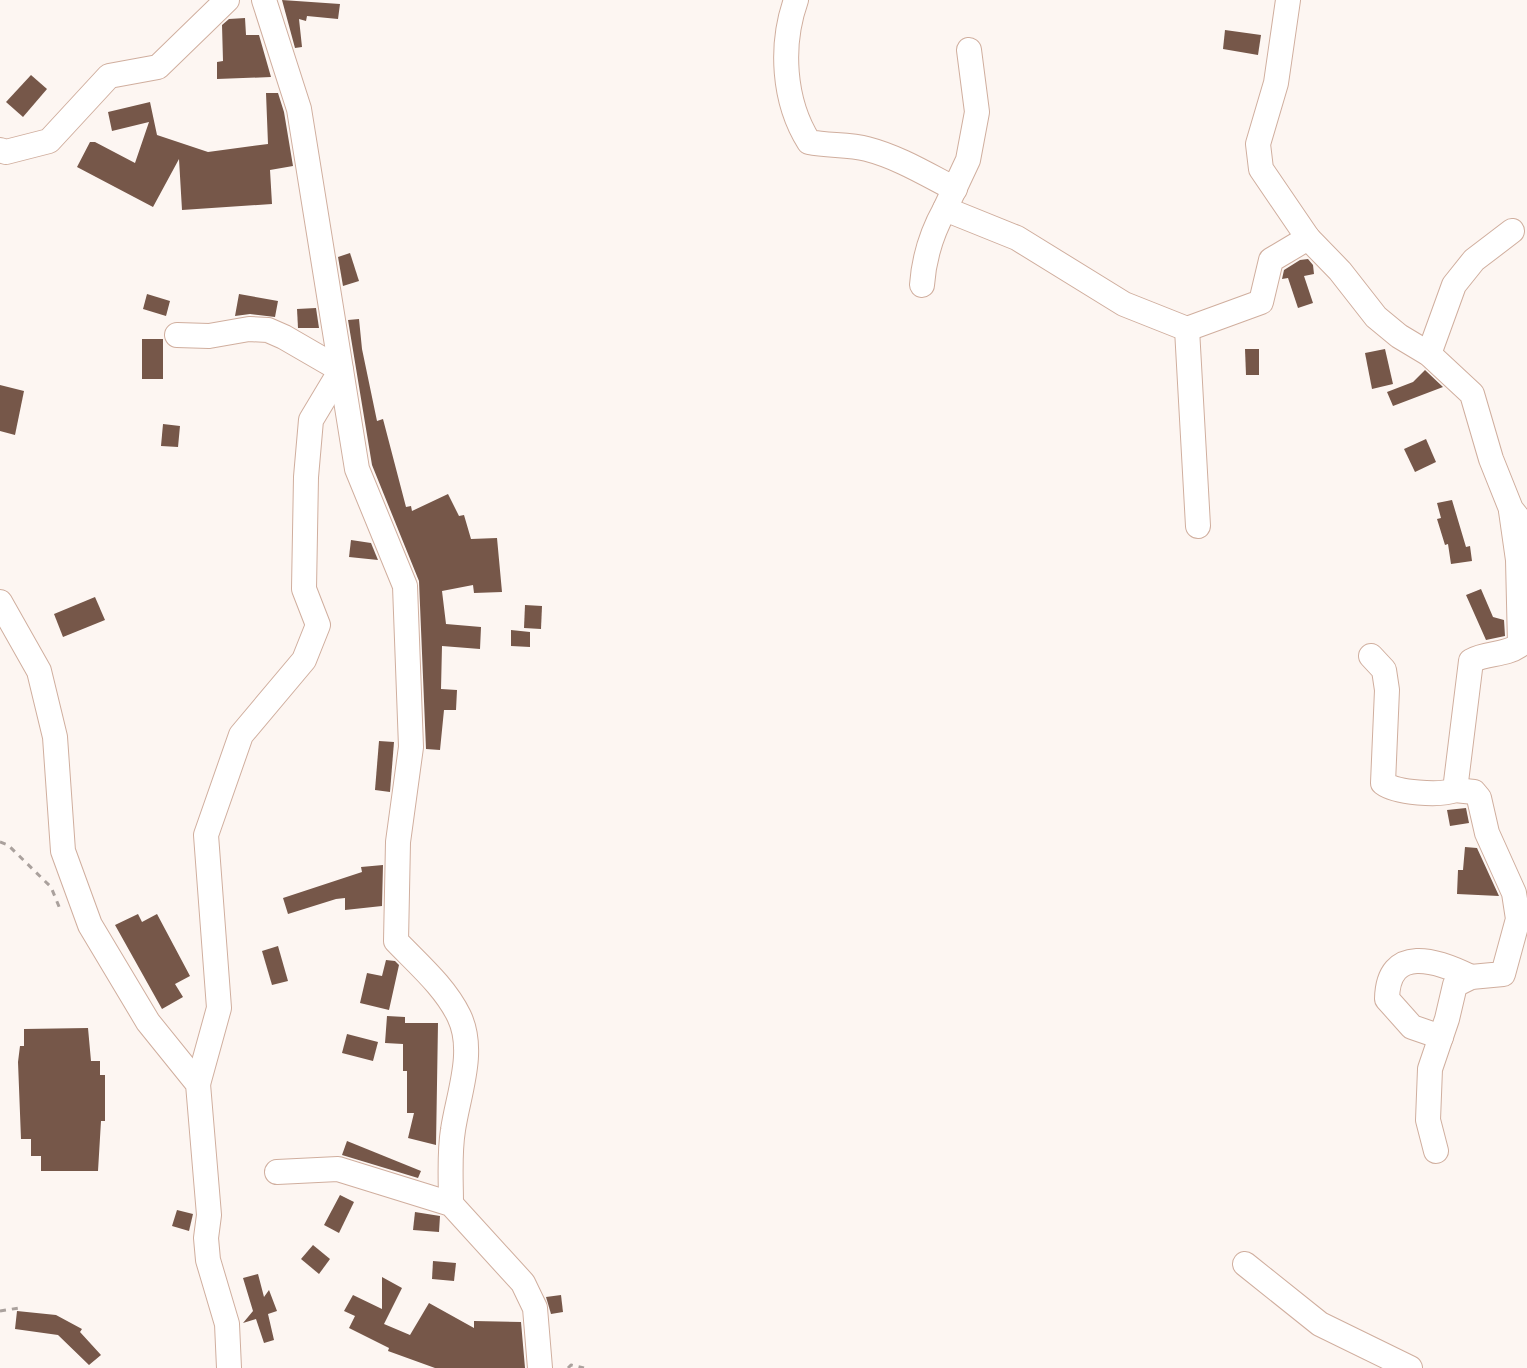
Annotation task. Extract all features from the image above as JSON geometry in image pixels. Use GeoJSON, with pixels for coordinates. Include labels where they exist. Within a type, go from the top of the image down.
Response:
{"type":"FeatureCollection","features":[{"type":"Feature","properties":{"kind":"street"},"geometry":{"type":"LineString","coordinates":[[0,150],[6,152],[49,141],[109,76],[158,67],[227,0]]}},
{"type":"Feature","properties":{"kind":"street"},"geometry":{"type":"LineString","coordinates":[[264,0],[299,109],[357,469],[405,586],[411,747],[398,842],[396,941],[437,983],[460,1017],[466,1042],[462,1087],[452,1133],[451,1204]]}},
{"type":"Feature","properties":{"kind":"street"},"geometry":{"type":"LineString","coordinates":[[796,0],[786,28],[787,72],[799,126],[809,142],[864,148],[908,164],[950,199],[1124,304],[1187,329],[1261,302],[1271,260],[1308,238]]}},
{"type":"Feature","properties":{"kind":"street"},"geometry":{"type":"LineString","coordinates":[[1288,0],[1276,83],[1258,144],[1261,169],[1308,238],[1340,271],[1376,317],[1399,336],[1429,354],[1472,394],[1491,459],[1511,509],[1518,560],[1520,645],[1509,652],[1481,656],[1471,661],[1455,790]]}},
{"type":"Feature","properties":{"kind":"street"},"geometry":{"type":"LineString","coordinates":[[922,285],[924,258],[934,229],[968,160],[977,112],[969,50]]}},
{"type":"Feature","properties":{"kind":"street"},"geometry":{"type":"LineString","coordinates":[[1429,354],[1454,285],[1474,260],[1512,231]]}},
{"type":"Feature","properties":{"kind":"street"},"geometry":{"type":"LineString","coordinates":[[177,335],[209,336],[249,329],[268,330],[341,370]]}},
{"type":"Feature","properties":{"kind":"street"},"geometry":{"type":"LineString","coordinates":[[1187,329],[1198,526]]}},
{"type":"Feature","properties":{"kind":"street"},"geometry":{"type":"LineString","coordinates":[[229,1368],[227,1324],[207,1249],[209,1215],[198,1084],[219,1008],[206,835],[241,735],[304,660],[318,625],[304,589],[307,463],[311,420],[341,370]]}},
{"type":"Feature","properties":{"kind":"street"},"geometry":{"type":"LineString","coordinates":[[1511,509],[1527,529]]}},
{"type":"Feature","properties":{"kind":"street"},"geometry":{"type":"LineString","coordinates":[[0,602],[39,671],[55,737],[63,851],[90,925],[148,1022],[198,1084]]}},
{"type":"Feature","properties":{"kind":"street"},"geometry":{"type":"LineString","coordinates":[[1371,656],[1384,670],[1387,690],[1383,783],[1390,789],[1431,793],[1455,790],[1474,792],[1479,798],[1487,833],[1510,880],[1518,919],[1503,974],[1471,977],[1455,985],[1430,1069],[1428,1120],[1436,1151]]}},
{"type":"Feature","properties":{"kind":"street"},"geometry":{"type":"LineString","coordinates":[[1441,1037],[1412,1027],[1387,999],[1387,988],[1394,970],[1412,959],[1446,964],[1471,977]]}},
{"type":"Feature","properties":{"kind":"street"},"geometry":{"type":"LineString","coordinates":[[277,1172],[338,1169],[451,1204],[523,1283],[535,1308],[540,1368]]}},
{"type":"Feature","properties":{"kind":"street"},"geometry":{"type":"LineString","coordinates":[[1245,1264],[1320,1324],[1410,1368]]}},
{"type":"Feature","properties":{"kind":"path"},"geometry":{"type":"LineString","coordinates":[[0,842],[8,845],[51,887],[63,918],[90,925]]}},
{"type":"Feature","properties":{"kind":"path"},"geometry":{"type":"LineString","coordinates":[[0,1311],[19,1308]]}},
{"type":"Feature","properties":{"kind":"path"},"geometry":{"type":"LineString","coordinates":[[568,1368],[571,1365],[584,1368]]}},
{"type":"Feature","properties":{"kind":"building"},"geometry":{"type":"Polygon","coordinates":[[[282,0],[340,4],[338,19],[307,16],[306,21],[299,19],[302,47],[295,48],[282,0]]]}},
{"type":"Feature","properties":{"kind":"building"},"geometry":{"type":"Polygon","coordinates":[[[245,18],[246,35],[259,35],[271,77],[217,79],[217,62],[223,61],[222,25],[229,19],[245,18]]]}},
{"type":"Feature","properties":{"kind":"building"},"geometry":{"type":"Polygon","coordinates":[[[1225,30],[1261,35],[1258,55],[1223,49],[1225,30]]]}},
{"type":"Feature","properties":{"kind":"building"},"geometry":{"type":"Polygon","coordinates":[[[31,75],[47,89],[23,117],[6,102],[31,75]]]}},
{"type":"Feature","properties":{"kind":"building"},"geometry":{"type":"Polygon","coordinates":[[[266,93],[278,93],[293,166],[270,170],[272,204],[182,210],[179,159],[153,207],[77,167],[90,142],[135,163],[149,122],[112,131],[108,112],[150,102],[157,135],[208,152],[268,144],[266,93]]]}},
{"type":"Feature","properties":{"kind":"building"},"geometry":{"type":"Polygon","coordinates":[[[350,253],[359,281],[343,286],[338,257],[350,253]]]}},
{"type":"Feature","properties":{"kind":"building"},"geometry":{"type":"Polygon","coordinates":[[[1308,259],[1313,265],[1314,274],[1304,276],[1313,303],[1298,308],[1288,278],[1282,279],[1284,270],[1300,260],[1308,259]]]}},
{"type":"Feature","properties":{"kind":"building"},"geometry":{"type":"Polygon","coordinates":[[[147,294],[170,301],[166,316],[143,309],[147,294]]]}},
{"type":"Feature","properties":{"kind":"building"},"geometry":{"type":"Polygon","coordinates":[[[239,294],[278,301],[275,317],[235,316],[239,294]]]}},
{"type":"Feature","properties":{"kind":"building"},"geometry":{"type":"Polygon","coordinates":[[[316,308],[319,328],[298,328],[297,309],[316,308]]]}},
{"type":"Feature","properties":{"kind":"building"},"geometry":{"type":"Polygon","coordinates":[[[359,319],[377,421],[383,419],[406,507],[411,506],[412,511],[448,494],[459,516],[464,515],[471,539],[497,538],[502,592],[474,593],[473,585],[442,591],[446,624],[481,627],[480,649],[442,646],[441,689],[457,690],[456,710],[444,710],[440,750],[426,749],[419,581],[372,465],[348,320],[359,319]]]}},
{"type":"Feature","properties":{"kind":"building"},"geometry":{"type":"Polygon","coordinates":[[[142,339],[163,339],[163,379],[142,379],[142,339]]]}},
{"type":"Feature","properties":{"kind":"building"},"geometry":{"type":"Polygon","coordinates":[[[1245,349],[1259,349],[1259,375],[1246,375],[1245,349]]]}},
{"type":"Feature","properties":{"kind":"building"},"geometry":{"type":"Polygon","coordinates":[[[1385,349],[1393,384],[1372,389],[1365,353],[1385,349]]]}},
{"type":"Feature","properties":{"kind":"building"},"geometry":{"type":"Polygon","coordinates":[[[1425,370],[1443,387],[1393,406],[1387,392],[1413,382],[1425,370]]]}},
{"type":"Feature","properties":{"kind":"building"},"geometry":{"type":"Polygon","coordinates":[[[0,385],[24,391],[15,435],[0,431],[0,385]]]}},
{"type":"Feature","properties":{"kind":"building"},"geometry":{"type":"Polygon","coordinates":[[[163,424],[180,426],[178,447],[161,446],[163,424]]]}},
{"type":"Feature","properties":{"kind":"building"},"geometry":{"type":"Polygon","coordinates":[[[1426,439],[1436,462],[1415,472],[1404,449],[1426,439]]]}},
{"type":"Feature","properties":{"kind":"building"},"geometry":{"type":"Polygon","coordinates":[[[1452,500],[1466,547],[1470,546],[1472,561],[1451,564],[1448,544],[1445,545],[1437,519],[1441,518],[1437,503],[1452,500]]]}},
{"type":"Feature","properties":{"kind":"building"},"geometry":{"type":"Polygon","coordinates":[[[351,540],[371,543],[378,560],[349,557],[351,540]]]}},
{"type":"Feature","properties":{"kind":"building"},"geometry":{"type":"Polygon","coordinates":[[[1481,589],[1493,617],[1504,620],[1505,636],[1486,640],[1466,595],[1481,589]]]}},
{"type":"Feature","properties":{"kind":"building"},"geometry":{"type":"Polygon","coordinates":[[[95,597],[105,620],[63,637],[54,614],[95,597]]]}},
{"type":"Feature","properties":{"kind":"building"},"geometry":{"type":"Polygon","coordinates":[[[525,605],[542,606],[541,629],[524,628],[525,605]]]}},
{"type":"Feature","properties":{"kind":"building"},"geometry":{"type":"Polygon","coordinates":[[[511,630],[530,632],[530,647],[511,646],[511,630]]]}},
{"type":"Feature","properties":{"kind":"building"},"geometry":{"type":"Polygon","coordinates":[[[379,741],[394,742],[390,792],[375,790],[379,741]]]}},
{"type":"Feature","properties":{"kind":"building"},"geometry":{"type":"Polygon","coordinates":[[[1466,808],[1469,823],[1450,826],[1447,810],[1466,808]]]}},
{"type":"Feature","properties":{"kind":"building"},"geometry":{"type":"Polygon","coordinates":[[[1465,847],[1477,848],[1499,896],[1457,894],[1458,870],[1463,870],[1465,847]]]}},
{"type":"Feature","properties":{"kind":"building"},"geometry":{"type":"Polygon","coordinates":[[[383,865],[382,906],[345,910],[345,898],[288,914],[283,898],[362,872],[361,867],[383,865]]]}},
{"type":"Feature","properties":{"kind":"building"},"geometry":{"type":"Polygon","coordinates":[[[138,914],[142,922],[157,914],[190,976],[175,984],[183,997],[162,1009],[115,925],[138,914]]]}},
{"type":"Feature","properties":{"kind":"building"},"geometry":{"type":"Polygon","coordinates":[[[278,946],[288,981],[272,985],[262,951],[278,946]]]}},
{"type":"Feature","properties":{"kind":"building"},"geometry":{"type":"Polygon","coordinates":[[[386,960],[399,965],[389,1010],[360,1003],[367,973],[382,976],[386,960]]]}},
{"type":"Feature","properties":{"kind":"building"},"geometry":{"type":"Polygon","coordinates":[[[387,1016],[405,1017],[405,1023],[438,1023],[436,1145],[408,1138],[414,1113],[407,1113],[407,1071],[403,1071],[403,1044],[385,1043],[387,1016]]]}},
{"type":"Feature","properties":{"kind":"building"},"geometry":{"type":"Polygon","coordinates":[[[88,1028],[91,1061],[100,1061],[100,1075],[105,1075],[105,1121],[101,1121],[98,1171],[41,1171],[41,1156],[31,1156],[31,1139],[21,1139],[18,1062],[20,1046],[24,1046],[24,1029],[88,1028]]]}},
{"type":"Feature","properties":{"kind":"building"},"geometry":{"type":"Polygon","coordinates":[[[347,1034],[378,1042],[373,1061],[342,1053],[347,1034]]]}},
{"type":"Feature","properties":{"kind":"building"},"geometry":{"type":"Polygon","coordinates":[[[347,1141],[421,1171],[418,1178],[342,1155],[347,1141]]]}},
{"type":"Feature","properties":{"kind":"building"},"geometry":{"type":"Polygon","coordinates":[[[340,1195],[354,1202],[339,1233],[324,1225],[340,1195]]]}},
{"type":"Feature","properties":{"kind":"building"},"geometry":{"type":"Polygon","coordinates":[[[177,1210],[193,1214],[189,1231],[172,1226],[177,1210]]]}},
{"type":"Feature","properties":{"kind":"building"},"geometry":{"type":"Polygon","coordinates":[[[415,1212],[440,1216],[439,1232],[413,1230],[415,1212]]]}},
{"type":"Feature","properties":{"kind":"building"},"geometry":{"type":"Polygon","coordinates":[[[313,1245],[330,1259],[319,1274],[301,1259],[313,1245]]]}},
{"type":"Feature","properties":{"kind":"building"},"geometry":{"type":"Polygon","coordinates":[[[433,1261],[456,1263],[454,1281],[432,1279],[433,1261]]]}},
{"type":"Feature","properties":{"kind":"building"},"geometry":{"type":"Polygon","coordinates":[[[258,1274],[264,1297],[269,1290],[277,1311],[268,1314],[274,1340],[264,1343],[256,1319],[243,1323],[253,1311],[243,1278],[258,1274]]]}},
{"type":"Feature","properties":{"kind":"building"},"geometry":{"type":"Polygon","coordinates":[[[382,1277],[402,1288],[384,1324],[410,1335],[429,1303],[474,1328],[474,1321],[521,1322],[525,1368],[435,1368],[388,1351],[389,1348],[349,1328],[355,1316],[344,1311],[353,1295],[382,1309],[382,1277]]]}},
{"type":"Feature","properties":{"kind":"building"},"geometry":{"type":"Polygon","coordinates":[[[561,1295],[563,1312],[551,1314],[546,1297],[561,1295]]]}},
{"type":"Feature","properties":{"kind":"building"},"geometry":{"type":"Polygon","coordinates":[[[17,1311],[56,1315],[82,1329],[80,1332],[101,1355],[89,1365],[58,1335],[15,1329],[17,1311]]]}}]}
